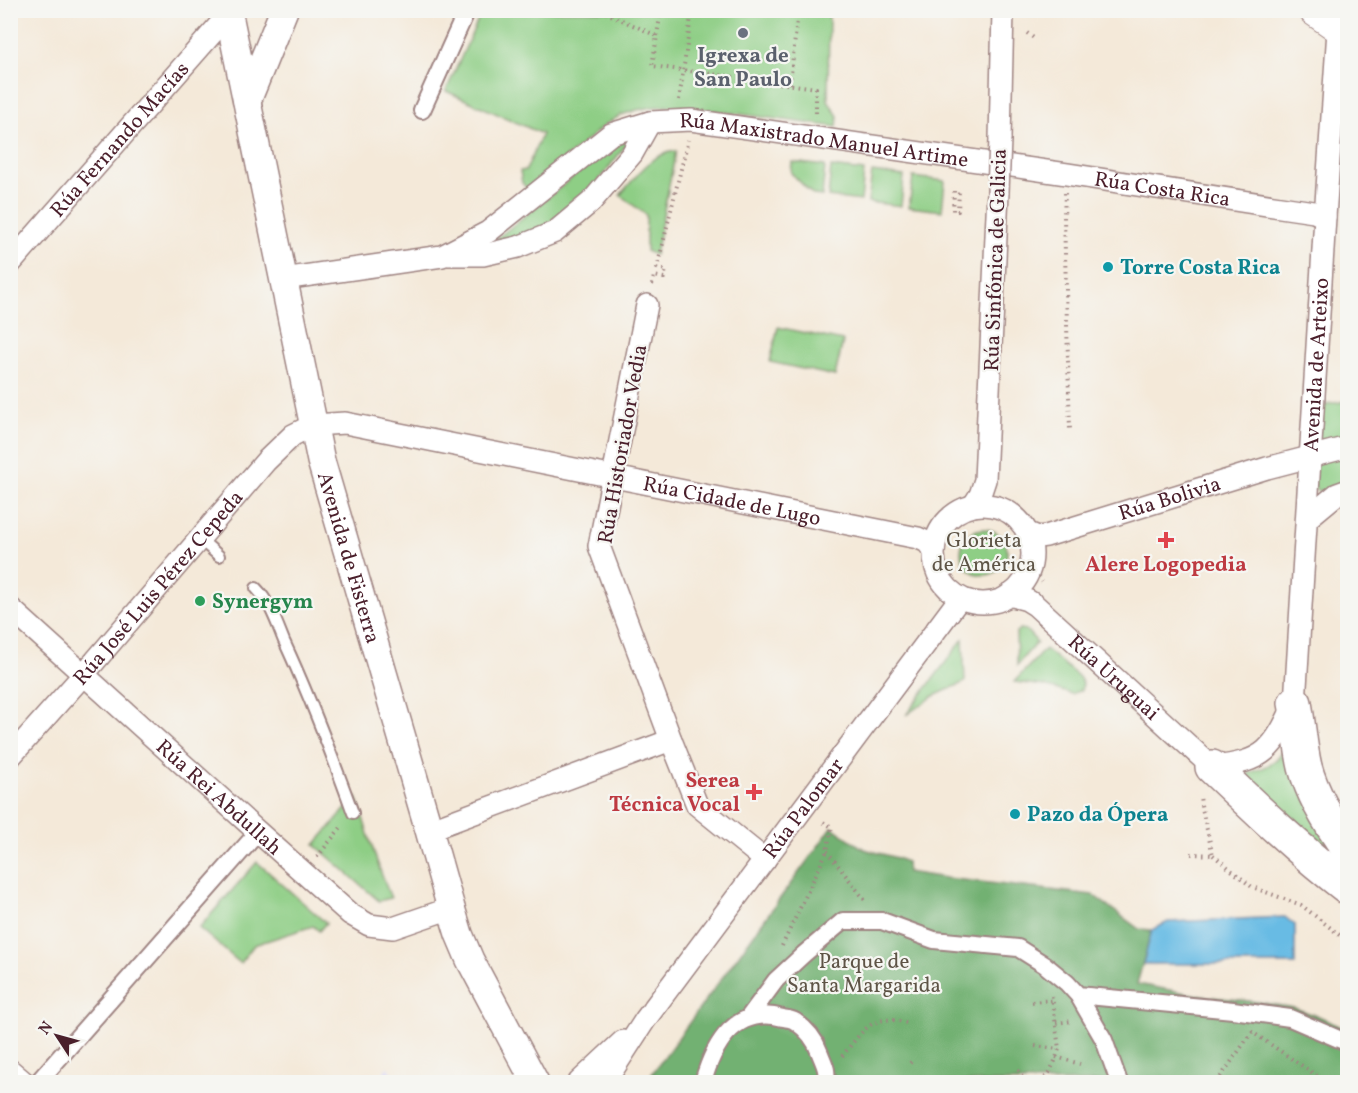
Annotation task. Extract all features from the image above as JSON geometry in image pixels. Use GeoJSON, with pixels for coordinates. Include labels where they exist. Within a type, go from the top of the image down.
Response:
{"type":"FeatureCollection","features":[{"type":"Feature","properties":{"kind":"main road","name":"Avenida de Arteixo"},"geometry":{"type":"LineString","coordinates":[[1295,703],[1305,767],[1331,825],[1347,849]]}},
{"type":"Feature","properties":{"kind":"main road"},"geometry":{"type":"LineString","coordinates":[[1212,767],[1280,832],[1347,888]]}},
{"type":"Feature","properties":{"kind":"street"},"geometry":{"type":"LineString","coordinates":[[247,101],[284,10]]}},
{"type":"Feature","properties":{"kind":"street"},"geometry":{"type":"LineString","coordinates":[[422,110],[467,10]]}},
{"type":"Feature","properties":{"kind":"street","name":"Rúa Sinfónica de Galicia"},"geometry":{"type":"LineString","coordinates":[[973,506],[985,480],[998,192],[1003,10]]}},
{"type":"Feature","properties":{"kind":"street","name":"Avenida de Fisterra"},"geometry":{"type":"LineString","coordinates":[[230,12],[321,461],[451,908],[470,960],[535,1083]]}},
{"type":"Feature","properties":{"kind":"street","name":"Rúa Fernando Macías"},"geometry":{"type":"LineString","coordinates":[[13,256],[230,12]]}},
{"type":"Feature","properties":{"kind":"street","name":"Avenida de Arteixo"},"geometry":{"type":"LineString","coordinates":[[1212,767],[1238,764],[1260,756],[1272,745],[1295,703],[1308,518],[1335,20]]}},
{"type":"Feature","properties":{"kind":"street","name":"Rúa Maxistrado Manuel Artime"},"geometry":{"type":"LineString","coordinates":[[442,256],[488,232],[611,134],[650,122],[691,120],[999,165]]}},
{"type":"Feature","properties":{"kind":"street","name":"Rúa Maxistrado Manuel Artime"},"geometry":{"type":"LineString","coordinates":[[283,279],[442,256],[483,255],[518,247],[555,232],[591,202],[632,154],[650,122]]}},
{"type":"Feature","properties":{"kind":"street","name":"Rúa Costa Rica"},"geometry":{"type":"LineString","coordinates":[[999,165],[1314,212],[1325,218]]}},
{"type":"Feature","properties":{"kind":"street","name":"Rúa Historiador Vedia"},"geometry":{"type":"LineString","coordinates":[[647,305],[599,546],[697,805],[765,860]]}},
{"type":"Feature","properties":{"kind":"street","name":"Rúa Cidade de Lugo"},"geometry":{"type":"LineString","coordinates":[[313,425],[345,423],[614,476],[918,538],[927,542],[934,551]]}},
{"type":"Feature","properties":{"kind":"street","name":"Rúa José Luis Pérez Cepeda"},"geometry":{"type":"LineString","coordinates":[[10,757],[266,461],[293,435],[313,425]]}},
{"type":"Feature","properties":{"kind":"street","name":"Rúa Bolivia"},"geometry":{"type":"LineString","coordinates":[[1028,533],[1038,537],[1046,536],[1311,455],[1347,447]]}},
{"type":"Feature","properties":{"kind":"street"},"geometry":{"type":"LineString","coordinates":[[1308,518],[1337,494],[1347,490]]}},
{"type":"Feature","properties":{"kind":"street"},"geometry":{"type":"LineString","coordinates":[[986,505],[1005,510],[1020,522],[1028,533],[1032,550],[1030,568],[1022,584],[1010,595],[998,601],[975,603],[960,598],[945,586],[940,578],[934,560],[936,538],[950,517],[961,510],[986,505]]}},
{"type":"Feature","properties":{"kind":"street","name":"Rúa Uruguai"},"geometry":{"type":"LineString","coordinates":[[1010,595],[1035,605],[1212,767]]}},
{"type":"Feature","properties":{"kind":"street","name":"Rúa Palomar"},"geometry":{"type":"LineString","coordinates":[[605,1083],[645,1020],[960,598]]}},
{"type":"Feature","properties":{"kind":"street","name":"Rúa Rei Abdullah"},"geometry":{"type":"LineString","coordinates":[[10,608],[350,914],[369,925],[393,928],[451,908]]}},
{"type":"Feature","properties":{"kind":"street"},"geometry":{"type":"LineString","coordinates":[[429,830],[671,740]]}},
{"type":"Feature","properties":{"kind":"street"},"geometry":{"type":"LineString","coordinates":[[38,1083],[258,832]]}},
{"type":"Feature","properties":{"kind":"street"},"geometry":{"type":"LineString","coordinates":[[748,1018],[776,980],[843,921],[882,921],[934,940],[1018,948],[1037,960],[1067,983],[1078,995],[1104,1040],[1119,1083]]}},
{"type":"Feature","properties":{"kind":"street"},"geometry":{"type":"LineString","coordinates":[[1078,995],[1233,1010],[1290,1018],[1347,1044]]}},
{"type":"Feature","properties":{"kind":"street"},"geometry":{"type":"LineString","coordinates":[[703,1083],[709,1062],[720,1041],[733,1027],[748,1018],[771,1014],[795,1021],[815,1041],[827,1077]]}},
{"type":"Feature","properties":{"kind":"street","name":"Rúa Palomar"},"geometry":{"type":"LineString","coordinates":[[579,1083],[645,1020]]}},
{"type":"Feature","properties":{"kind":"street"},"geometry":{"type":"LineString","coordinates":[[10,1070],[24,1083]]}},
{"type":"Feature","properties":{"kind":"lane"},"geometry":{"type":"LineString","coordinates":[[200,539],[219,556]]}},
{"type":"Feature","properties":{"kind":"lane"},"geometry":{"type":"LineString","coordinates":[[256,588],[268,605],[295,665],[319,721],[353,813]]}},
{"type":"Feature","properties":{"kind":"path"},"geometry":{"type":"LineString","coordinates":[[600,10],[657,36]]}},
{"type":"Feature","properties":{"kind":"path"},"geometry":{"type":"LineString","coordinates":[[661,10],[652,66],[816,88],[815,122]]}},
{"type":"Feature","properties":{"kind":"path"},"geometry":{"type":"LineString","coordinates":[[789,84],[798,10]]}},
{"type":"Feature","properties":{"kind":"path"},"geometry":{"type":"LineString","coordinates":[[679,100],[692,12]]}},
{"type":"Feature","properties":{"kind":"path"},"geometry":{"type":"LineString","coordinates":[[1027,33],[1035,39]]}},
{"type":"Feature","properties":{"kind":"path"},"geometry":{"type":"LineString","coordinates":[[647,305],[651,292],[661,294],[662,288],[652,285],[654,276],[664,278],[666,270],[657,268],[689,133]]}},
{"type":"Feature","properties":{"kind":"path"},"geometry":{"type":"LineString","coordinates":[[1067,174],[1064,218],[1071,430]]}},
{"type":"Feature","properties":{"kind":"path"},"geometry":{"type":"LineString","coordinates":[[1201,805],[1213,855]]}},
{"type":"Feature","properties":{"kind":"path"},"geometry":{"type":"LineString","coordinates":[[315,859],[353,813]]}},
{"type":"Feature","properties":{"kind":"path"},"geometry":{"type":"LineString","coordinates":[[778,955],[827,851],[831,827],[823,822]]}},
{"type":"Feature","properties":{"kind":"path"},"geometry":{"type":"LineString","coordinates":[[827,851],[882,921]]}},
{"type":"Feature","properties":{"kind":"path"},"geometry":{"type":"LineString","coordinates":[[1191,854],[1213,855],[1252,887],[1301,905],[1347,942]]}},
{"type":"Feature","properties":{"kind":"path"},"geometry":{"type":"LineString","coordinates":[[1037,960],[1049,983],[1059,1049],[1049,1073],[1041,1083]]}},
{"type":"Feature","properties":{"kind":"path"},"geometry":{"type":"LineString","coordinates":[[1032,1002],[1053,1000]]}},
{"type":"Feature","properties":{"kind":"path"},"geometry":{"type":"LineString","coordinates":[[827,1077],[872,1023],[883,1019],[910,1024]]}},
{"type":"Feature","properties":{"kind":"path"},"geometry":{"type":"LineString","coordinates":[[1216,1083],[1252,1032],[1326,1083]]}},
{"type":"Feature","properties":{"kind":"path"},"geometry":{"type":"LineString","coordinates":[[1035,1046],[1059,1049]]}},
{"type":"Feature","properties":{"kind":"path"},"geometry":{"type":"LineString","coordinates":[[1056,1058],[1080,1064]]}},
{"type":"Feature","properties":{"kind":"path"},"geometry":{"type":"LineString","coordinates":[[1018,1070],[1025,1083]]}},
{"type":"Feature","properties":{"kind":"shaded area"},"geometry":{"type":"Polygon","coordinates":[[[388,1066],[396,1082],[377,1082],[388,1066]]]}},
{"type":"Feature","properties":{"kind":"green space"},"geometry":{"type":"Polygon","coordinates":[[[482,11],[829,11],[828,101],[838,116],[837,127],[669,106],[637,110],[621,115],[606,124],[528,190],[522,183],[520,171],[526,170],[542,134],[446,91],[482,11]]]}},
{"type":"Feature","properties":{"kind":"green space"},"geometry":{"type":"Polygon","coordinates":[[[630,140],[596,184],[563,215],[527,238],[482,245],[506,231],[612,146],[630,140]]]}},
{"type":"Feature","properties":{"kind":"green space"},"geometry":{"type":"Polygon","coordinates":[[[676,151],[655,255],[646,251],[646,215],[620,195],[651,161],[676,151]]]}},
{"type":"Feature","properties":{"kind":"green space"},"geometry":{"type":"Polygon","coordinates":[[[792,162],[825,166],[822,196],[813,195],[791,173],[792,162]]]}},
{"type":"Feature","properties":{"kind":"green space"},"geometry":{"type":"Polygon","coordinates":[[[831,167],[864,171],[861,201],[828,197],[831,167]]]}},
{"type":"Feature","properties":{"kind":"green space"},"geometry":{"type":"Polygon","coordinates":[[[872,172],[904,176],[901,206],[868,202],[872,172]]]}},
{"type":"Feature","properties":{"kind":"green space"},"geometry":{"type":"Polygon","coordinates":[[[913,177],[945,181],[942,211],[909,207],[913,177]]]}},
{"type":"Feature","properties":{"kind":"green space"},"geometry":{"type":"Polygon","coordinates":[[[778,327],[843,341],[835,376],[770,362],[778,327]]]}},
{"type":"Feature","properties":{"kind":"green space"},"geometry":{"type":"Polygon","coordinates":[[[1347,401],[1347,505],[1310,486],[1314,414],[1328,404],[1347,401]]]}},
{"type":"Feature","properties":{"kind":"green space","name":"Glorieta de América"},"geometry":{"type":"Polygon","coordinates":[[[984,529],[1000,536],[1007,552],[1000,568],[984,575],[968,568],[961,552],[968,536],[984,529]]]}},
{"type":"Feature","properties":{"kind":"green space"},"geometry":{"type":"Polygon","coordinates":[[[1020,629],[1026,630],[1037,642],[1017,665],[1016,632],[1020,629]]]}},
{"type":"Feature","properties":{"kind":"green space"},"geometry":{"type":"Polygon","coordinates":[[[963,639],[965,682],[934,696],[906,715],[963,639]]]}},
{"type":"Feature","properties":{"kind":"green space"},"geometry":{"type":"Polygon","coordinates":[[[1045,649],[1079,677],[1083,684],[1081,690],[1072,694],[1044,686],[1014,682],[1045,649]]]}},
{"type":"Feature","properties":{"kind":"green space"},"geometry":{"type":"Polygon","coordinates":[[[1282,752],[1288,754],[1334,847],[1329,854],[1245,779],[1249,773],[1272,763],[1282,752]]]}},
{"type":"Feature","properties":{"kind":"green space"},"geometry":{"type":"Polygon","coordinates":[[[357,798],[391,898],[379,901],[315,845],[357,798]]]}},
{"type":"Feature","properties":{"kind":"green space","name":"Parque de Santa Margarida"},"geometry":{"type":"Polygon","coordinates":[[[832,827],[864,849],[906,862],[907,872],[1093,895],[1139,929],[1152,930],[1137,984],[1202,996],[1294,1008],[1323,1018],[1347,1031],[1347,1082],[646,1082],[832,827]]]}},
{"type":"Feature","properties":{"kind":"green space"},"geometry":{"type":"Polygon","coordinates":[[[257,862],[326,923],[319,931],[313,926],[254,945],[240,963],[199,928],[257,862]]]}},
{"type":"Feature","properties":{"kind":"water"},"geometry":{"type":"Polygon","coordinates":[[[1285,917],[1295,925],[1295,964],[1143,964],[1152,930],[1168,922],[1285,917]]]}},
{"type":"Feature","properties":{"kind":"place","name":"Igrexa de San Paulo"},"geometry":{"type":"Point","coordinates":[743,33]}},
{"type":"Feature","properties":{"kind":"place","name":"Torre Costa Rica"},"geometry":{"type":"Point","coordinates":[1108,267]}},
{"type":"Feature","properties":{"kind":"place","name":"Alere Logopedia"},"geometry":{"type":"Point","coordinates":[1166,540]}},
{"type":"Feature","properties":{"kind":"place","name":"Synergym"},"geometry":{"type":"Point","coordinates":[200,601]}},
{"type":"Feature","properties":{"kind":"place","name":"Serea Técnica Vocal"},"geometry":{"type":"Point","coordinates":[754,792]}},
{"type":"Feature","properties":{"kind":"place","name":"Pazo da Ópera"},"geometry":{"type":"Point","coordinates":[1015,814]}}]}
